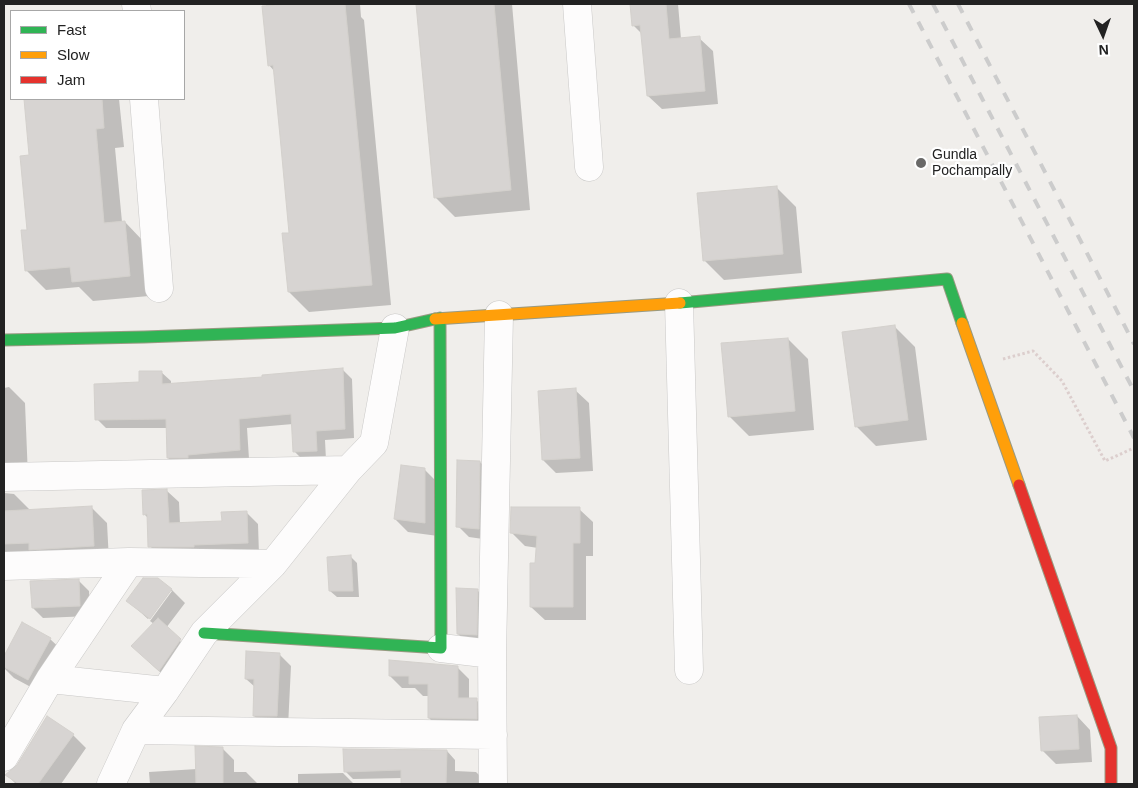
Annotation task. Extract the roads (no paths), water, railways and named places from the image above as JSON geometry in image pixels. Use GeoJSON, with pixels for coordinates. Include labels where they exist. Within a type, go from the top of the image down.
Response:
{"type":"FeatureCollection","features":[{"type":"Feature","properties":{"kind":"street"},"geometry":{"type":"LineString","coordinates":[[577,4],[589,167]]}},
{"type":"Feature","properties":{"kind":"street"},"geometry":{"type":"LineString","coordinates":[[144,100],[159,288]]}},
{"type":"Feature","properties":{"kind":"street"},"geometry":{"type":"LineString","coordinates":[[4,340],[154,337],[394,328],[440,318],[679,303],[947,279],[1111,748],[1111,784]]}},
{"type":"Feature","properties":{"kind":"street"},"geometry":{"type":"LineString","coordinates":[[679,303],[689,670]]}},
{"type":"Feature","properties":{"kind":"street"},"geometry":{"type":"LineString","coordinates":[[493,784],[492,654],[499,315]]}},
{"type":"Feature","properties":{"kind":"street"},"geometry":{"type":"LineString","coordinates":[[440,318],[441,648]]}},
{"type":"Feature","properties":{"kind":"street"},"geometry":{"type":"LineString","coordinates":[[111,784],[136,730],[204,633],[272,564],[348,470],[374,442],[394,328]]}},
{"type":"Feature","properties":{"kind":"street"},"geometry":{"type":"LineString","coordinates":[[4,477],[348,470]]}},
{"type":"Feature","properties":{"kind":"street"},"geometry":{"type":"LineString","coordinates":[[4,566],[129,562],[272,564]]}},
{"type":"Feature","properties":{"kind":"street"},"geometry":{"type":"LineString","coordinates":[[4,757],[50,679],[129,562]]}},
{"type":"Feature","properties":{"kind":"street"},"geometry":{"type":"LineString","coordinates":[[204,633],[441,648],[492,654]]}},
{"type":"Feature","properties":{"kind":"street"},"geometry":{"type":"LineString","coordinates":[[50,679],[165,691]]}},
{"type":"Feature","properties":{"kind":"street"},"geometry":{"type":"LineString","coordinates":[[136,730],[493,735]]}},
{"type":"Feature","properties":{"kind":"railway"},"geometry":{"type":"LineString","coordinates":[[909,4],[1134,438]]}},
{"type":"Feature","properties":{"kind":"railway"},"geometry":{"type":"LineString","coordinates":[[933,4],[1134,391]]}},
{"type":"Feature","properties":{"kind":"railway"},"geometry":{"type":"LineString","coordinates":[[958,4],[1134,344]]}},
{"type":"Feature","properties":{"kind":"place","name":"Gundla Pochampally"},"geometry":{"type":"Point","coordinates":[921,163]}}]}
